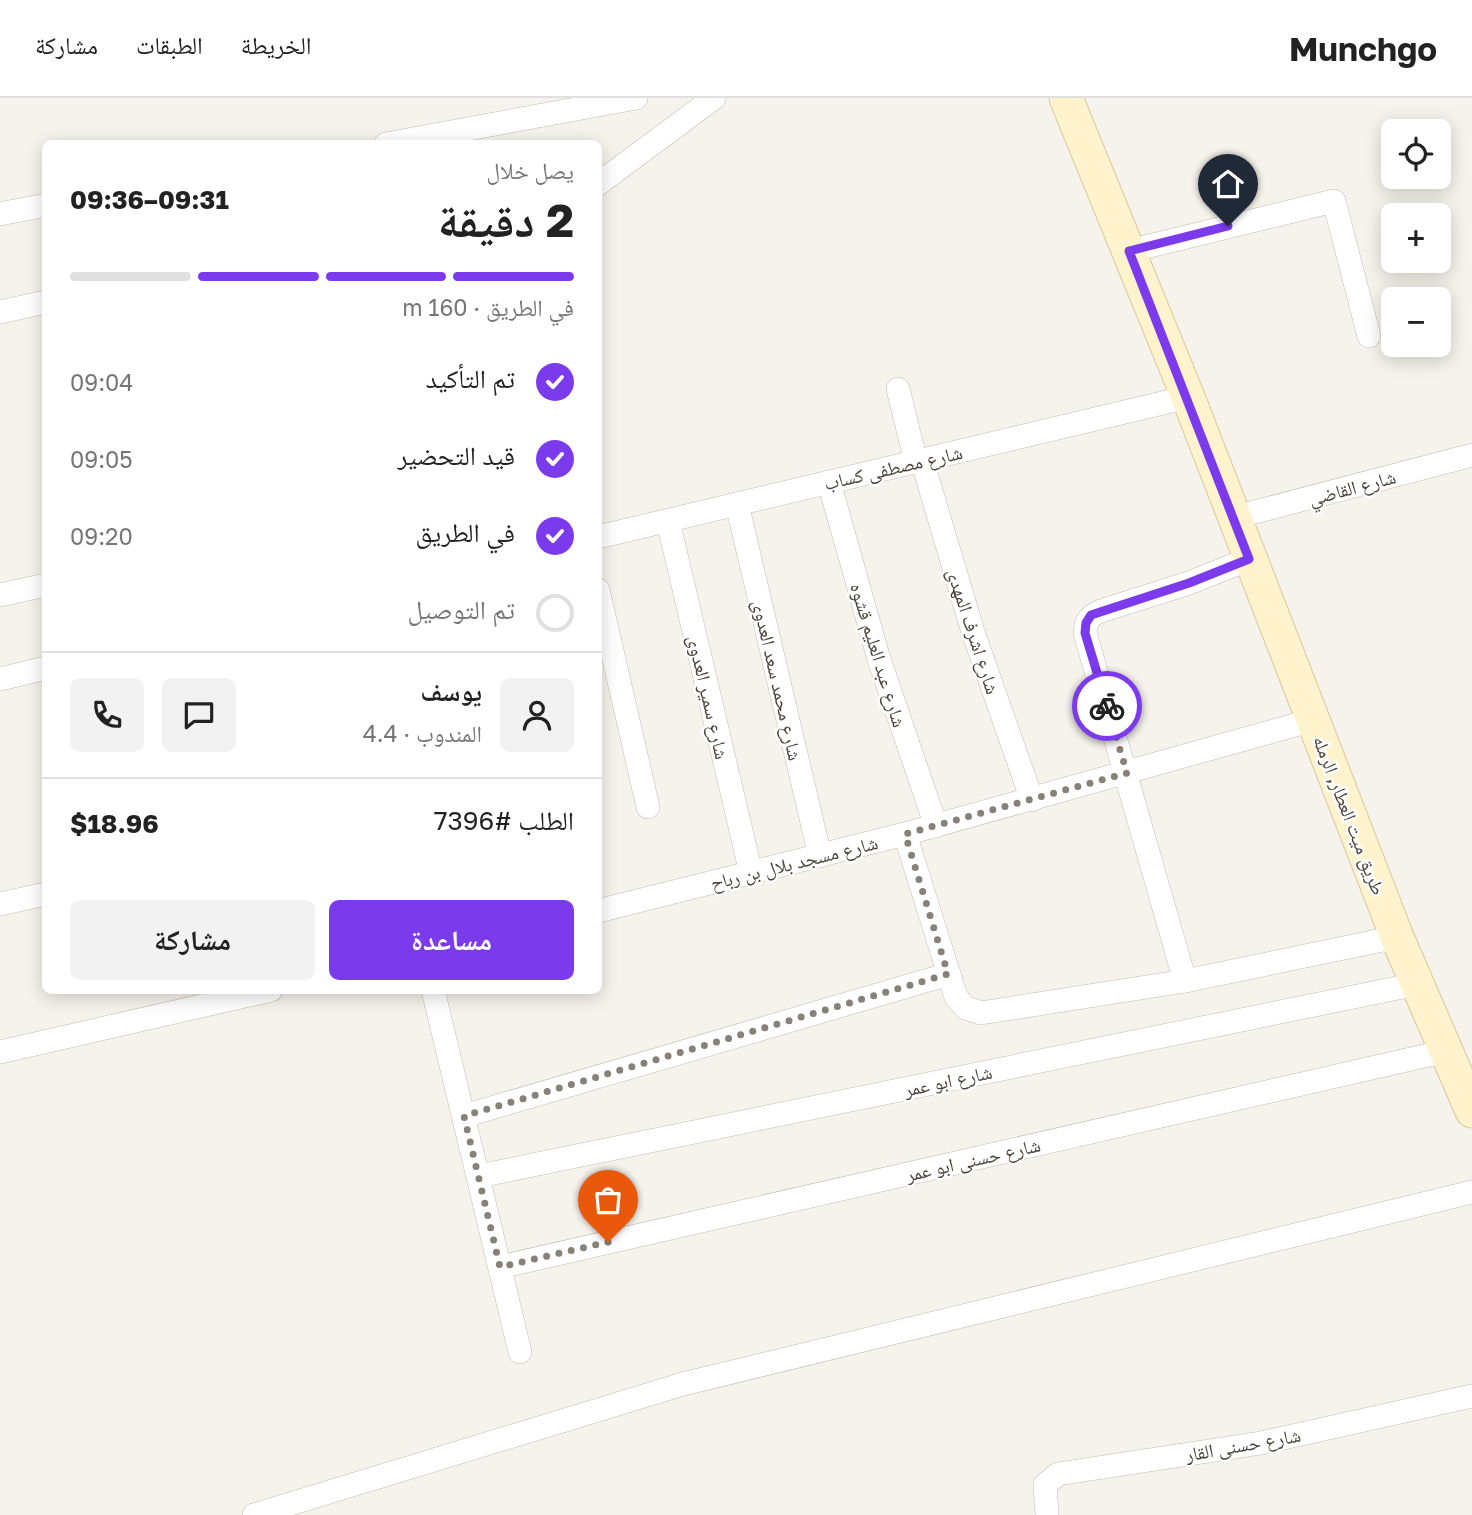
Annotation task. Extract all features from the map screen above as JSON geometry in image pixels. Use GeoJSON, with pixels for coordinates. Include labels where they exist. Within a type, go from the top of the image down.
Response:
{"type":"FeatureCollection","features":[{"type":"Feature","properties":{"kind":"main road","name":"طريق ميت العطار, الرمله"},"geometry":{"type":"LineString","coordinates":[[1066,98],[1188,397],[1232,517],[1397,937],[1472,1111]]}},
{"type":"Feature","properties":{"kind":"street"},"geometry":{"type":"LineString","coordinates":[[408,140],[636,98]]}},
{"type":"Feature","properties":{"kind":"street"},"geometry":{"type":"LineString","coordinates":[[602,181],[714,98]]}},
{"type":"Feature","properties":{"kind":"street"},"geometry":{"type":"LineString","coordinates":[[1129,251],[1334,201],[1369,336]]}},
{"type":"Feature","properties":{"kind":"street"},"geometry":{"type":"LineString","coordinates":[[0,214],[42,206]]}},
{"type":"Feature","properties":{"kind":"street"},"geometry":{"type":"LineString","coordinates":[[0,312],[42,303]]}},
{"type":"Feature","properties":{"kind":"street","name":"شارع اشرف المهدى"},"geometry":{"type":"LineString","coordinates":[[898,389],[973,632],[1032,800]]}},
{"type":"Feature","properties":{"kind":"street","name":"شارع مصطفى كساب"},"geometry":{"type":"LineString","coordinates":[[602,536],[1188,397]]}},
{"type":"Feature","properties":{"kind":"street","name":"شارع القاضي"},"geometry":{"type":"LineString","coordinates":[[1232,517],[1472,456]]}},
{"type":"Feature","properties":{"kind":"street","name":"شارع عبد العليم قشوه"},"geometry":{"type":"LineString","coordinates":[[829,482],[878,656],[936,826]]}},
{"type":"Feature","properties":{"kind":"street","name":"شارع محمد سعد العدوى"},"geometry":{"type":"LineString","coordinates":[[737,505],[820,856]]}},
{"type":"Feature","properties":{"kind":"street","name":"شارع سمير العدوى"},"geometry":{"type":"LineString","coordinates":[[668,521],[751,873]]}},
{"type":"Feature","properties":{"kind":"street"},"geometry":{"type":"LineString","coordinates":[[1185,981],[1085,633],[1086,623],[1091,615],[1101,611],[1189,583],[1249,559]]}},
{"type":"Feature","properties":{"kind":"street"},"geometry":{"type":"LineString","coordinates":[[0,595],[42,585]]}},
{"type":"Feature","properties":{"kind":"street"},"geometry":{"type":"LineString","coordinates":[[602,607],[648,807]]}},
{"type":"Feature","properties":{"kind":"street"},"geometry":{"type":"LineString","coordinates":[[0,679],[42,669]]}},
{"type":"Feature","properties":{"kind":"street","name":"شارع مسجد بلال بن رباح"},"geometry":{"type":"LineString","coordinates":[[602,910],[936,826],[1313,720]]}},
{"type":"Feature","properties":{"kind":"street"},"geometry":{"type":"LineString","coordinates":[[905,834],[956,997],[966,1008],[981,1013],[1185,981],[1397,937]]}},
{"type":"Feature","properties":{"kind":"street"},"geometry":{"type":"LineString","coordinates":[[0,904],[42,895]]}},
{"type":"Feature","properties":{"kind":"street"},"geometry":{"type":"LineString","coordinates":[[464,1116],[948,974]]}},
{"type":"Feature","properties":{"kind":"street","name":"شارع ابو عمر"},"geometry":{"type":"LineString","coordinates":[[478,1175],[1417,984]]}},
{"type":"Feature","properties":{"kind":"street"},"geometry":{"type":"LineString","coordinates":[[0,1052],[254,994]]}},
{"type":"Feature","properties":{"kind":"street"},"geometry":{"type":"LineString","coordinates":[[434,994],[520,1352]]}},
{"type":"Feature","properties":{"kind":"street","name":"شارع حسنى ابو عمر"},"geometry":{"type":"LineString","coordinates":[[500,1267],[1446,1051]]}},
{"type":"Feature","properties":{"kind":"street"},"geometry":{"type":"LineString","coordinates":[[254,1515],[683,1384],[1472,1192]]}},
{"type":"Feature","properties":{"kind":"street","name":"شارع حسنى القار"},"geometry":{"type":"LineString","coordinates":[[1047,1515],[1045,1485],[1058,1474],[1261,1443],[1472,1396]]}},
{"type":"Feature","properties":{"kind":"way so far"},"geometry":{"type":"LineString","coordinates":[[608,1242],[500,1267],[464,1116],[948,974],[905,834],[1127,773],[1107,706]]}},
{"type":"Feature","properties":{"kind":"route"},"geometry":{"type":"LineString","coordinates":[[1107,706],[1085,633],[1086,623],[1091,615],[1189,583],[1249,559],[1129,251],[1228,226]]}}]}
